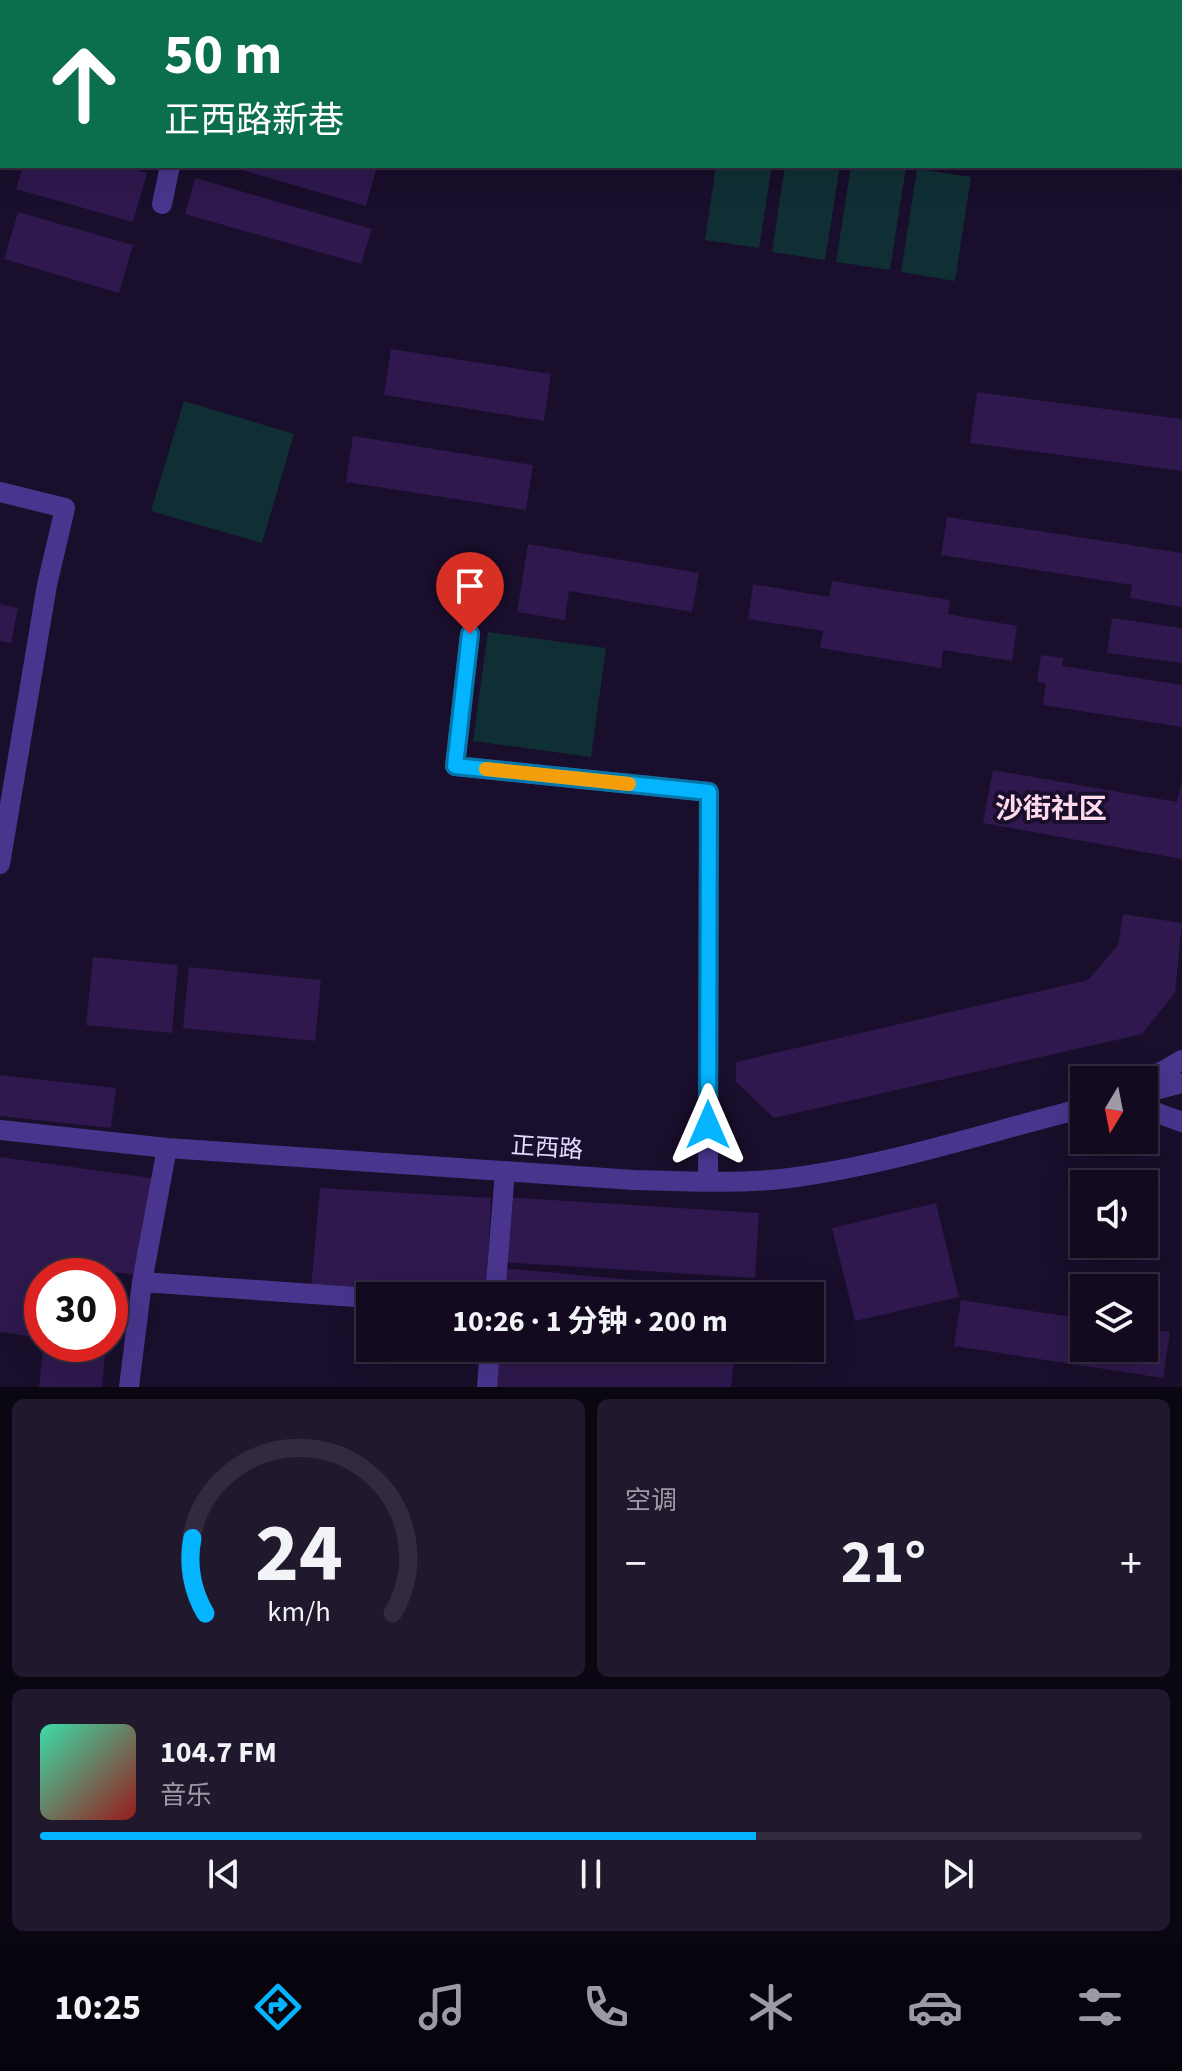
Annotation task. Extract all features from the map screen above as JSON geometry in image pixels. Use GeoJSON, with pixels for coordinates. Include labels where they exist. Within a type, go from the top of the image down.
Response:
{"type":"FeatureCollection","features":[{"type":"Feature","properties":{"kind":"street"},"geometry":{"type":"LineString","coordinates":[[162,204],[170,168]]}},
{"type":"Feature","properties":{"kind":"street"},"geometry":{"type":"LineString","coordinates":[[0,492],[65,508],[47,585],[0,864]]}},
{"type":"Feature","properties":{"kind":"street"},"geometry":{"type":"LineString","coordinates":[[470,634],[455,766],[709,792],[708,1181]]}},
{"type":"Feature","properties":{"kind":"street"},"geometry":{"type":"LineString","coordinates":[[1158,1074],[1182,1060]]}},
{"type":"Feature","properties":{"kind":"street"},"geometry":{"type":"LineString","coordinates":[[1158,1089],[1182,1083]]}},
{"type":"Feature","properties":{"kind":"street","name":"正西路"},"geometry":{"type":"LineString","coordinates":[[0,1130],[167,1148],[708,1181],[779,1179],[850,1167],[1070,1112]]}},
{"type":"Feature","properties":{"kind":"street"},"geometry":{"type":"LineString","coordinates":[[1158,1113],[1182,1122]]}},
{"type":"Feature","properties":{"kind":"street"},"geometry":{"type":"LineString","coordinates":[[129,1387],[142,1282],[167,1148]]}},
{"type":"Feature","properties":{"kind":"street"},"geometry":{"type":"LineString","coordinates":[[496,1282],[505,1171]]}},
{"type":"Feature","properties":{"kind":"street"},"geometry":{"type":"LineString","coordinates":[[142,1282],[356,1297]]}},
{"type":"Feature","properties":{"kind":"street"},"geometry":{"type":"LineString","coordinates":[[487,1387],[489,1362]]}},
{"type":"Feature","properties":{"kind":"green space"},"geometry":{"type":"Polygon","coordinates":[[[716,168],[772,168],[759,248],[705,240],[716,168]]]}},
{"type":"Feature","properties":{"kind":"green space"},"geometry":{"type":"Polygon","coordinates":[[[785,168],[840,168],[825,260],[772,252],[785,168]]]}},
{"type":"Feature","properties":{"kind":"green space"},"geometry":{"type":"Polygon","coordinates":[[[851,168],[906,168],[890,270],[836,262],[851,168]]]}},
{"type":"Feature","properties":{"kind":"green space"},"geometry":{"type":"Polygon","coordinates":[[[917,169],[971,177],[955,281],[901,272],[917,169]]]}},
{"type":"Feature","properties":{"kind":"green space"},"geometry":{"type":"Polygon","coordinates":[[[184,401],[294,434],[262,543],[151,511],[184,401]]]}},
{"type":"Feature","properties":{"kind":"green space"},"geometry":{"type":"Polygon","coordinates":[[[488,632],[606,648],[591,757],[473,741],[488,632]]]}},
{"type":"Feature","properties":{"kind":"building"},"geometry":{"type":"Polygon","coordinates":[[[22,168],[130,168],[147,173],[133,222],[16,189],[22,168]]]}},
{"type":"Feature","properties":{"kind":"building"},"geometry":{"type":"Polygon","coordinates":[[[235,168],[376,168],[366,206],[235,168]]]}},
{"type":"Feature","properties":{"kind":"building"},"geometry":{"type":"Polygon","coordinates":[[[195,178],[372,229],[361,264],[185,214],[195,178]]]}},
{"type":"Feature","properties":{"kind":"building"},"geometry":{"type":"Polygon","coordinates":[[[18,212],[133,245],[119,293],[4,259],[18,212]]]}},
{"type":"Feature","properties":{"kind":"building"},"geometry":{"type":"Polygon","coordinates":[[[391,349],[551,374],[544,421],[384,395],[391,349]]]}},
{"type":"Feature","properties":{"kind":"building"},"geometry":{"type":"Polygon","coordinates":[[[977,392],[1182,419],[1182,471],[970,443],[977,392]]]}},
{"type":"Feature","properties":{"kind":"building"},"geometry":{"type":"Polygon","coordinates":[[[353,436],[533,465],[526,510],[346,482],[353,436]]]}},
{"type":"Feature","properties":{"kind":"building"},"geometry":{"type":"Polygon","coordinates":[[[947,517],[1182,553],[1182,607],[1130,598],[1132,585],[941,555],[947,517]]]}},
{"type":"Feature","properties":{"kind":"building"},"geometry":{"type":"Polygon","coordinates":[[[528,544],[699,573],[692,612],[569,591],[565,620],[517,612],[528,544]]]}},
{"type":"Feature","properties":{"kind":"building"},"geometry":{"type":"Polygon","coordinates":[[[832,581],[950,600],[948,614],[1017,626],[1012,661],[943,650],[941,668],[820,648],[823,631],[748,619],[753,584],[829,597],[832,581]]]}},
{"type":"Feature","properties":{"kind":"building"},"geometry":{"type":"Polygon","coordinates":[[[0,604],[18,608],[11,643],[0,641],[0,604]]]}},
{"type":"Feature","properties":{"kind":"building"},"geometry":{"type":"Polygon","coordinates":[[[1112,618],[1182,628],[1182,663],[1107,653],[1112,618]]]}},
{"type":"Feature","properties":{"kind":"building"},"geometry":{"type":"Polygon","coordinates":[[[1041,655],[1063,658],[1062,666],[1182,685],[1182,727],[1043,705],[1046,683],[1037,682],[1041,655]]]}},
{"type":"Feature","properties":{"kind":"building"},"geometry":{"type":"Polygon","coordinates":[[[993,770],[1177,802],[1182,782],[1182,859],[983,823],[993,770]]]}},
{"type":"Feature","properties":{"kind":"building"},"geometry":{"type":"Polygon","coordinates":[[[1123,914],[1182,923],[1175,993],[1142,1034],[774,1118],[736,1082],[736,1062],[1088,980],[1118,945],[1123,914]]]}},
{"type":"Feature","properties":{"kind":"building"},"geometry":{"type":"Polygon","coordinates":[[[93,957],[178,965],[172,1033],[86,1025],[93,957]]]}},
{"type":"Feature","properties":{"kind":"building"},"geometry":{"type":"Polygon","coordinates":[[[189,967],[321,980],[315,1041],[183,1028],[189,967]]]}},
{"type":"Feature","properties":{"kind":"building"},"geometry":{"type":"Polygon","coordinates":[[[0,1075],[116,1088],[111,1128],[0,1116],[0,1075]]]}},
{"type":"Feature","properties":{"kind":"building"},"geometry":{"type":"Polygon","coordinates":[[[0,1157],[151,1178],[137,1275],[128,1274],[128,1258],[24,1258],[24,1335],[0,1332],[0,1157]]]}},
{"type":"Feature","properties":{"kind":"building"},"geometry":{"type":"Polygon","coordinates":[[[320,1188],[491,1198],[487,1282],[356,1282],[356,1291],[311,1288],[320,1188]]]}},
{"type":"Feature","properties":{"kind":"building"},"geometry":{"type":"Polygon","coordinates":[[[506,1197],[759,1213],[755,1278],[502,1262],[506,1197]]]}},
{"type":"Feature","properties":{"kind":"building"},"geometry":{"type":"Polygon","coordinates":[[[936,1203],[959,1297],[855,1321],[832,1228],[936,1203]]]}},
{"type":"Feature","properties":{"kind":"building"},"geometry":{"type":"Polygon","coordinates":[[[502,1268],[657,1282],[500,1282],[502,1268]]]}},
{"type":"Feature","properties":{"kind":"building"},"geometry":{"type":"Polygon","coordinates":[[[961,1300],[1070,1317],[1070,1362],[1158,1362],[1158,1330],[1170,1332],[1163,1378],[954,1346],[961,1300]]]}},
{"type":"Feature","properties":{"kind":"building"},"geometry":{"type":"Polygon","coordinates":[[[42,1362],[104,1362],[102,1387],[39,1387],[42,1362]]]}},
{"type":"Feature","properties":{"kind":"building"},"geometry":{"type":"Polygon","coordinates":[[[496,1362],[734,1362],[731,1387],[497,1387],[496,1362]]]}},
{"type":"Feature","properties":{"kind":"slow traffic"},"geometry":{"type":"LineString","coordinates":[[486,769],[629,784]]}},
{"type":"Feature","properties":{"kind":"district","name":"沙街社区"},"geometry":{"type":"Point","coordinates":[1051,809]}},
{"type":"Feature","properties":{"kind":"route"},"geometry":{"type":"LineString","coordinates":[[470,634],[455,766],[709,792],[708,1125]]}}]}
